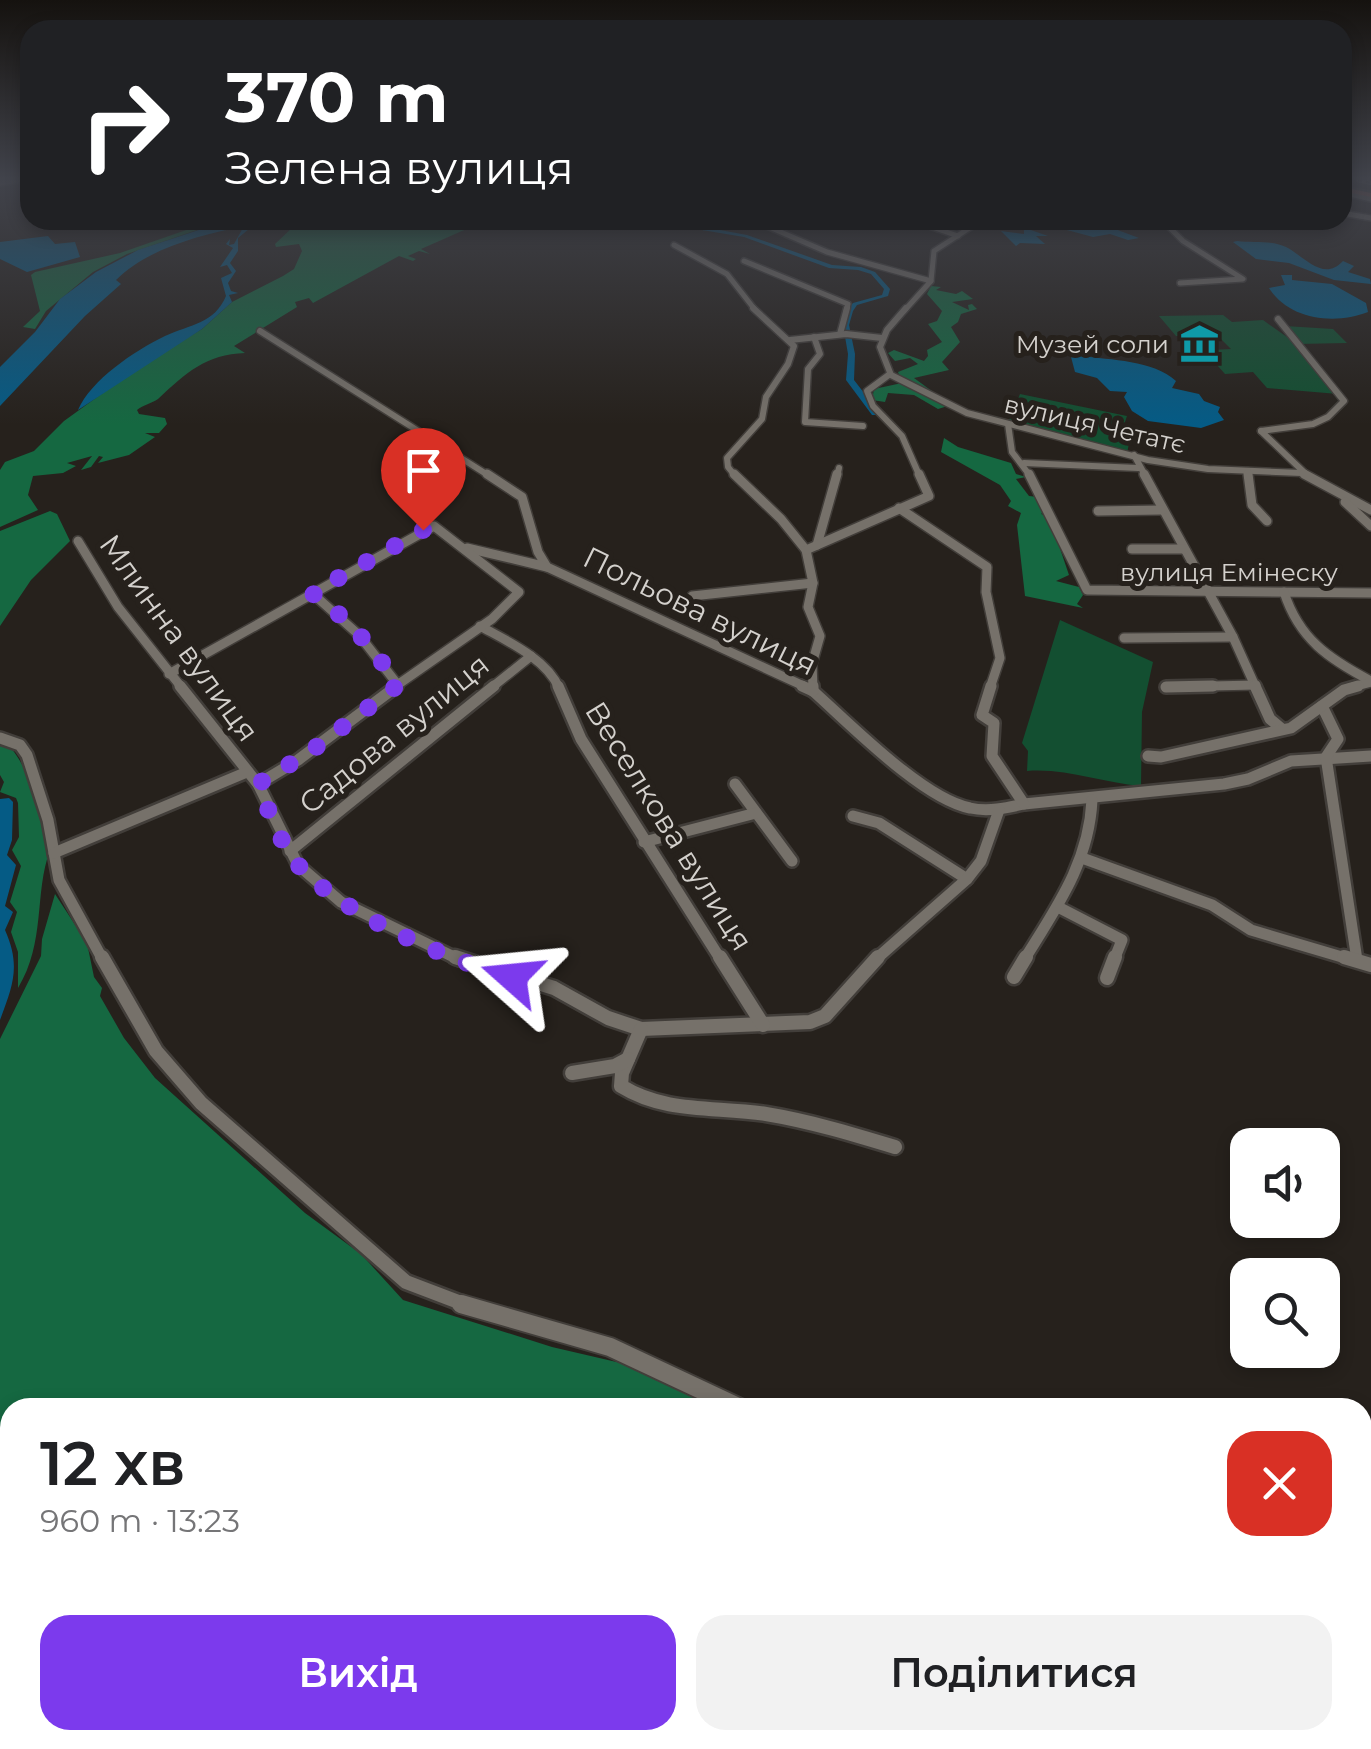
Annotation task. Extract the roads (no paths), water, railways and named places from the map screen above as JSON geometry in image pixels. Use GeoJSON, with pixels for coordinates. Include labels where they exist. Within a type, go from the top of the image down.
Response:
{"type":"FeatureCollection","features":[{"type":"Feature","properties":{"kind":"street"},"geometry":{"type":"LineString","coordinates":[[705,262],[728,274],[753,308],[790,340],[795,352],[766,394],[762,419],[727,458],[728,467],[750,493],[781,519],[806,550],[813,583],[808,607],[820,636],[812,664],[813,691]]}},
{"type":"Feature","properties":{"kind":"street"},"geometry":{"type":"LineString","coordinates":[[745,262],[848,304],[844,332],[840,334]]}},
{"type":"Feature","properties":{"kind":"street"},"geometry":{"type":"LineString","coordinates":[[861,262],[931,281]]}},
{"type":"Feature","properties":{"kind":"street"},"geometry":{"type":"LineString","coordinates":[[806,550],[929,496],[902,436],[869,400],[867,391],[890,374],[881,358],[882,338],[913,297],[931,281],[933,262]]}},
{"type":"Feature","properties":{"kind":"street"},"geometry":{"type":"LineString","coordinates":[[1180,283],[1243,280],[1215,262]]}},
{"type":"Feature","properties":{"kind":"street"},"geometry":{"type":"LineString","coordinates":[[1278,318],[1344,397],[1328,417],[1313,424],[1261,431],[1278,453],[1302,473],[1371,510]]}},
{"type":"Feature","properties":{"kind":"street","name":"Польова вулиця"},"geometry":{"type":"LineString","coordinates":[[260,331],[517,492],[522,497],[538,552],[547,566]]}},
{"type":"Feature","properties":{"kind":"street"},"geometry":{"type":"LineString","coordinates":[[790,340],[840,334],[882,338]]}},
{"type":"Feature","properties":{"kind":"street"},"geometry":{"type":"LineString","coordinates":[[814,337],[820,354],[808,369],[805,422],[863,426]]}},
{"type":"Feature","properties":{"kind":"street","name":"вулиця Четатє"},"geometry":{"type":"LineString","coordinates":[[890,374],[952,408],[1134,456],[1183,466],[1302,473]]}},
{"type":"Feature","properties":{"kind":"street"},"geometry":{"type":"LineString","coordinates":[[1008,424],[1012,452],[1024,463],[1138,468]]}},
{"type":"Feature","properties":{"kind":"street"},"geometry":{"type":"LineString","coordinates":[[1134,456],[1233,637],[1270,718],[1282,730]]}},
{"type":"Feature","properties":{"kind":"street","name":"вулиця Емінеску"},"geometry":{"type":"LineString","coordinates":[[1024,463],[1087,590],[1371,593]]}},
{"type":"Feature","properties":{"kind":"street"},"geometry":{"type":"LineString","coordinates":[[817,544],[839,468]]}},
{"type":"Feature","properties":{"kind":"street"},"geometry":{"type":"LineString","coordinates":[[1248,471],[1252,506],[1267,521]]}},
{"type":"Feature","properties":{"kind":"street"},"geometry":{"type":"LineString","coordinates":[[1343,498],[1371,526]]}},
{"type":"Feature","properties":{"kind":"street"},"geometry":{"type":"LineString","coordinates":[[899,508],[986,567],[986,592],[1000,658],[982,714],[994,722],[992,756],[1024,804]]}},
{"type":"Feature","properties":{"kind":"street"},"geometry":{"type":"LineString","coordinates":[[1098,510],[1162,510]]}},
{"type":"Feature","properties":{"kind":"street"},"geometry":{"type":"LineString","coordinates":[[169,674],[434,526],[468,548],[518,592],[480,626],[311,751],[258,784]]}},
{"type":"Feature","properties":{"kind":"street","name":"Млинна вулиця"},"geometry":{"type":"LineString","coordinates":[[78,541],[118,607],[258,784],[290,851],[321,886],[358,912],[465,962],[554,988],[608,1018],[640,1029],[810,1022],[824,1016],[870,964],[967,879],[981,861],[999,810]]}},
{"type":"Feature","properties":{"kind":"street","name":"Польова вулиця"},"geometry":{"type":"LineString","coordinates":[[468,548],[547,566],[624,606],[665,621],[813,691],[916,780],[968,808],[999,810],[1024,804],[1224,784],[1291,762],[1369,756]]}},
{"type":"Feature","properties":{"kind":"street"},"geometry":{"type":"LineString","coordinates":[[1132,548],[1184,549]]}},
{"type":"Feature","properties":{"kind":"street"},"geometry":{"type":"LineString","coordinates":[[692,596],[813,583]]}},
{"type":"Feature","properties":{"kind":"street"},"geometry":{"type":"LineString","coordinates":[[1284,592],[1290,613],[1317,650],[1371,682]]}},
{"type":"Feature","properties":{"kind":"street"},"geometry":{"type":"LineString","coordinates":[[312,593],[342,614],[376,651],[398,685]]}},
{"type":"Feature","properties":{"kind":"street","name":"Веселкова вулиця"},"geometry":{"type":"LineString","coordinates":[[480,626],[530,656],[554,676],[575,729],[763,1025]]}},
{"type":"Feature","properties":{"kind":"street"},"geometry":{"type":"LineString","coordinates":[[1124,638],[1233,637]]}},
{"type":"Feature","properties":{"kind":"street","name":"Садова вулиця"},"geometry":{"type":"LineString","coordinates":[[290,851],[530,656]]}},
{"type":"Feature","properties":{"kind":"street"},"geometry":{"type":"LineString","coordinates":[[1148,756],[1161,757],[1282,730],[1304,721],[1344,690],[1371,682]]}},
{"type":"Feature","properties":{"kind":"street"},"geometry":{"type":"LineString","coordinates":[[1166,686],[1256,685]]}},
{"type":"Feature","properties":{"kind":"street"},"geometry":{"type":"LineString","coordinates":[[1322,706],[1338,739],[1369,756]]}},
{"type":"Feature","properties":{"kind":"street"},"geometry":{"type":"LineString","coordinates":[[0,738],[20,745],[27,755],[59,880],[84,926],[156,1051],[201,1102],[406,1282],[431,1295],[591,1340],[722,1398]]}},
{"type":"Feature","properties":{"kind":"street"},"geometry":{"type":"LineString","coordinates":[[1338,739],[1326,757],[1357,960]]}},
{"type":"Feature","properties":{"kind":"street"},"geometry":{"type":"LineString","coordinates":[[54,853],[247,772]]}},
{"type":"Feature","properties":{"kind":"street"},"geometry":{"type":"LineString","coordinates":[[735,784],[792,861]]}},
{"type":"Feature","properties":{"kind":"street"},"geometry":{"type":"LineString","coordinates":[[1014,977],[1044,923],[1070,891],[1082,858],[1092,800]]}},
{"type":"Feature","properties":{"kind":"street"},"geometry":{"type":"LineString","coordinates":[[644,842],[756,813]]}},
{"type":"Feature","properties":{"kind":"street"},"geometry":{"type":"LineString","coordinates":[[853,816],[879,823],[967,879]]}},
{"type":"Feature","properties":{"kind":"street"},"geometry":{"type":"LineString","coordinates":[[1082,858],[1212,904],[1251,930],[1371,965]]}},
{"type":"Feature","properties":{"kind":"street"},"geometry":{"type":"LineString","coordinates":[[1058,907],[1122,940],[1108,978]]}},
{"type":"Feature","properties":{"kind":"street"},"geometry":{"type":"LineString","coordinates":[[640,1029],[621,1086],[638,1100],[761,1113],[835,1128],[895,1147]]}},
{"type":"Feature","properties":{"kind":"street"},"geometry":{"type":"LineString","coordinates":[[572,1074],[615,1066],[628,1059]]}},
{"type":"Feature","properties":{"kind":"water"},"geometry":{"type":"Polygon","coordinates":[[[5,262],[64,262],[27,272],[5,262]]]}},
{"type":"Feature","properties":{"kind":"water"},"geometry":{"type":"Polygon","coordinates":[[[116,262],[139,262],[116,280],[121,284],[85,316],[0,406],[0,367],[35,332],[60,299],[116,262]]]}},
{"type":"Feature","properties":{"kind":"water"},"geometry":{"type":"Polygon","coordinates":[[[224,262],[231,262],[236,271],[228,283],[231,291],[238,293],[229,295],[232,302],[202,329],[78,410],[103,377],[127,358],[215,312],[226,296],[221,278],[232,273],[227,265],[220,267],[224,262]]]}},
{"type":"Feature","properties":{"kind":"water"},"geometry":{"type":"Polygon","coordinates":[[[1278,262],[1308,262],[1328,269],[1344,262],[1354,266],[1348,272],[1370,279],[1371,284],[1334,280],[1278,262]]]}},
{"type":"Feature","properties":{"kind":"water"},"geometry":{"type":"Polygon","coordinates":[[[1281,275],[1292,275],[1292,280],[1332,284],[1366,303],[1368,312],[1327,319],[1300,313],[1269,288],[1285,285],[1281,275]]]}},
{"type":"Feature","properties":{"kind":"water"},"geometry":{"type":"Polygon","coordinates":[[[1071,357],[1156,369],[1176,381],[1172,388],[1199,394],[1204,401],[1220,407],[1218,412],[1224,420],[1201,428],[1148,421],[1132,411],[1124,397],[1127,392],[1110,391],[1097,378],[1075,372],[1071,357]]]}},
{"type":"Feature","properties":{"kind":"water"},"geometry":{"type":"Polygon","coordinates":[[[0,799],[13,802],[12,840],[7,855],[16,865],[5,906],[13,912],[5,930],[14,965],[12,986],[0,1020],[0,799]]]}},
{"type":"Feature","properties":{"kind":"waterway"},"geometry":{"type":"LineString","coordinates":[[816,262],[873,273],[887,289],[885,296],[855,304],[846,325],[852,354],[850,380],[875,413]]}},
{"type":"Feature","properties":{"kind":"place","name":"Музей соли"},"geometry":{"type":"Point","coordinates":[1199,344]}}]}
